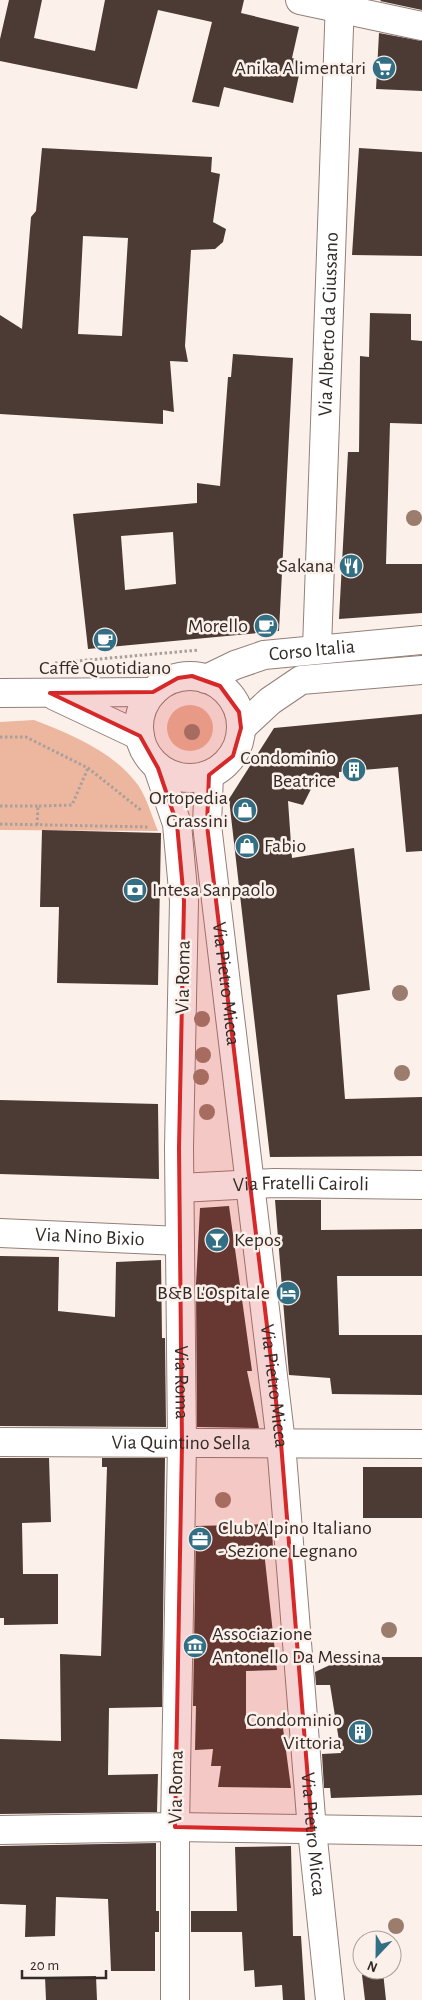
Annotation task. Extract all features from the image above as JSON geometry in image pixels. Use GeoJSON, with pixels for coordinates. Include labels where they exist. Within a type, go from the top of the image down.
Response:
{"type":"FeatureCollection","features":[{"type":"Feature","properties":{"kind":"street"},"geometry":{"type":"LineString","coordinates":[[300,0],[340,5],[422,26]]}},
{"type":"Feature","properties":{"kind":"street","name":"Via Alberto da Giussano"},"geometry":{"type":"LineString","coordinates":[[317,648],[340,5]]}},
{"type":"Feature","properties":{"kind":"street","name":"Corso Italia"},"geometry":{"type":"LineString","coordinates":[[206,679],[235,664],[264,655],[317,648],[422,640]]}},
{"type":"Feature","properties":{"kind":"street","name":"Corso Italia"},"geometry":{"type":"LineString","coordinates":[[241,728],[270,701],[301,680],[422,670]]}},
{"type":"Feature","properties":{"kind":"street"},"geometry":{"type":"LineString","coordinates":[[178,678],[206,679],[220,686],[232,698],[239,712],[241,728],[239,742],[233,756],[223,767],[209,775],[183,778],[158,768],[143,748],[139,720],[144,705],[153,692],[164,683],[178,678]]}},
{"type":"Feature","properties":{"kind":"street"},"geometry":{"type":"LineString","coordinates":[[0,693],[153,692]]}},
{"type":"Feature","properties":{"kind":"street"},"geometry":{"type":"LineString","coordinates":[[50,693],[140,736]]}},
{"type":"Feature","properties":{"kind":"street","name":"Via Roma"},"geometry":{"type":"LineString","coordinates":[[158,768],[164,821],[177,824],[184,901],[180,1188],[182,1444],[175,1827],[175,2000]]}},
{"type":"Feature","properties":{"kind":"street","name":"Via Pietro Micca"},"geometry":{"type":"LineString","coordinates":[[209,775],[207,825],[281,1443],[312,1830],[330,2000]]}},
{"type":"Feature","properties":{"kind":"street","name":"Via Fratelli Cairoli"},"geometry":{"type":"LineString","coordinates":[[180,1188],[250,1186],[274,1183],[422,1185]]}},
{"type":"Feature","properties":{"kind":"street","name":"Via Nino Bixio"},"geometry":{"type":"LineString","coordinates":[[0,1233],[180,1241]]}},
{"type":"Feature","properties":{"kind":"street","name":"Via Quintino Sella"},"geometry":{"type":"LineString","coordinates":[[0,1442],[422,1444]]}},
{"type":"Feature","properties":{"kind":"street"},"geometry":{"type":"LineString","coordinates":[[0,1830],[175,1827],[422,1830]]}},
{"type":"Feature","properties":{"kind":"path"},"geometry":{"type":"LineString","coordinates":[[0,737],[26,737],[88,768],[146,815],[164,821]]}},
{"type":"Feature","properties":{"kind":"path"},"geometry":{"type":"LineString","coordinates":[[0,806],[72,805],[88,768]]}},
{"type":"Feature","properties":{"kind":"path"},"geometry":{"type":"LineString","coordinates":[[36,825],[38,806]]}},
{"type":"Feature","properties":{"kind":"path"},"geometry":{"type":"LineString","coordinates":[[0,824],[36,825],[164,821]]}},
{"type":"Feature","properties":{"kind":"highlighted area"},"geometry":{"type":"Polygon","coordinates":[[[192,676],[220,686],[239,712],[241,728],[233,756],[209,775],[207,825],[281,1443],[312,1830],[175,1827],[182,1444],[179,1148],[184,901],[177,824],[158,768],[140,736],[50,693],[153,692],[178,678],[192,676]]]}},
{"type":"Feature","properties":{"kind":"shaded area"},"geometry":{"type":"Polygon","coordinates":[[[186,705],[194,705],[203,709],[209,715],[213,728],[209,741],[203,747],[194,751],[186,751],[177,747],[171,741],[167,732],[167,724],[171,715],[177,709],[186,705]]]}},
{"type":"Feature","properties":{"kind":"shaded area"},"geometry":{"type":"Polygon","coordinates":[[[34,720],[91,745],[117,763],[138,785],[158,831],[0,830],[0,722],[34,720]]]}},
{"type":"Feature","properties":{"kind":"building"},"geometry":{"type":"Polygon","coordinates":[[[9,0],[42,0],[34,38],[95,51],[105,0],[244,0],[241,13],[299,27],[292,58],[302,61],[293,103],[224,87],[219,107],[192,102],[212,22],[158,10],[137,89],[0,61],[0,39],[9,0]]]}},
{"type":"Feature","properties":{"kind":"building"},"geometry":{"type":"Polygon","coordinates":[[[422,0],[422,10],[380,1],[422,0]]]}},
{"type":"Feature","properties":{"kind":"building"},"geometry":{"type":"Polygon","coordinates":[[[379,33],[422,41],[422,91],[376,89],[379,33]]]}},
{"type":"Feature","properties":{"kind":"building"},"geometry":{"type":"Polygon","coordinates":[[[42,148],[212,157],[211,172],[220,174],[213,222],[226,229],[223,242],[215,249],[191,250],[185,346],[188,362],[170,361],[174,412],[163,410],[163,424],[0,414],[0,315],[22,329],[31,217],[36,211],[42,148]],[[83,236],[78,334],[122,336],[128,238],[83,236]]]}},
{"type":"Feature","properties":{"kind":"building"},"geometry":{"type":"Polygon","coordinates":[[[359,148],[422,152],[422,256],[352,255],[359,148]]]}},
{"type":"Feature","properties":{"kind":"building"},"geometry":{"type":"Polygon","coordinates":[[[370,313],[411,314],[411,340],[422,341],[422,424],[390,423],[386,564],[422,564],[422,613],[339,619],[348,452],[359,452],[360,356],[369,357],[370,313]]]}},
{"type":"Feature","properties":{"kind":"building"},"geometry":{"type":"Polygon","coordinates":[[[233,354],[293,358],[279,631],[88,649],[73,514],[197,503],[197,483],[220,486],[228,377],[231,377],[233,354]],[[173,532],[121,536],[125,590],[176,584],[173,532]]]}},
{"type":"Feature","properties":{"kind":"building"},"geometry":{"type":"Polygon","coordinates":[[[422,714],[422,851],[406,852],[398,767],[339,772],[339,778],[315,781],[303,805],[288,801],[292,858],[354,848],[370,990],[337,995],[345,1099],[422,1097],[422,1156],[270,1157],[229,799],[274,728],[422,714]]]}},
{"type":"Feature","properties":{"kind":"building"},"geometry":{"type":"Polygon","coordinates":[[[42,830],[161,833],[158,985],[57,983],[59,907],[40,907],[42,830]]]}},
{"type":"Feature","properties":{"kind":"building"},"geometry":{"type":"Polygon","coordinates":[[[0,1100],[158,1104],[159,1179],[0,1174],[0,1100]]]}},
{"type":"Feature","properties":{"kind":"building"},"geometry":{"type":"Polygon","coordinates":[[[275,1200],[321,1200],[321,1230],[422,1229],[422,1276],[337,1276],[339,1335],[422,1335],[422,1395],[332,1394],[330,1378],[289,1375],[275,1200]]]}},
{"type":"Feature","properties":{"kind":"building"},"geometry":{"type":"Polygon","coordinates":[[[229,1206],[252,1371],[247,1371],[259,1428],[197,1427],[196,1284],[200,1208],[229,1206]]]}},
{"type":"Feature","properties":{"kind":"building"},"geometry":{"type":"Polygon","coordinates":[[[0,1256],[59,1257],[58,1311],[115,1317],[116,1262],[161,1260],[162,1338],[165,1338],[166,1427],[0,1426],[0,1256]]]}},
{"type":"Feature","properties":{"kind":"building"},"geometry":{"type":"Polygon","coordinates":[[[0,1458],[49,1458],[51,1522],[22,1523],[23,1574],[58,1574],[58,1624],[4,1625],[4,1618],[0,1618],[0,1458]]]}},
{"type":"Feature","properties":{"kind":"building"},"geometry":{"type":"Polygon","coordinates":[[[102,1458],[165,1458],[162,1707],[109,1708],[108,1775],[158,1774],[157,1812],[0,1814],[0,1739],[61,1741],[60,1654],[101,1656],[107,1467],[102,1467],[102,1458]]]}},
{"type":"Feature","properties":{"kind":"building"},"geometry":{"type":"Polygon","coordinates":[[[363,1467],[422,1467],[422,1518],[363,1518],[363,1467]]]}},
{"type":"Feature","properties":{"kind":"building"},"geometry":{"type":"Polygon","coordinates":[[[272,1524],[273,1551],[264,1551],[277,1670],[246,1671],[246,1729],[283,1728],[291,1788],[218,1787],[221,1766],[211,1766],[213,1749],[195,1750],[196,1706],[193,1706],[196,1526],[272,1524]]]}},
{"type":"Feature","properties":{"kind":"building"},"geometry":{"type":"Polygon","coordinates":[[[347,1657],[422,1657],[422,1795],[331,1798],[330,1788],[324,1788],[322,1754],[341,1753],[330,1685],[316,1685],[315,1672],[347,1657]]]}},
{"type":"Feature","properties":{"kind":"building"},"geometry":{"type":"Polygon","coordinates":[[[156,1843],[156,1911],[159,1911],[159,1932],[155,1932],[155,1971],[111,1971],[108,1899],[56,1897],[55,1936],[25,1937],[26,1905],[0,1904],[0,1846],[156,1843]]]}},
{"type":"Feature","properties":{"kind":"building"},"geometry":{"type":"Polygon","coordinates":[[[291,1846],[293,1936],[301,1936],[305,2000],[283,2000],[282,1985],[255,1987],[254,1970],[244,1971],[242,1932],[191,1932],[191,1911],[237,1911],[235,1847],[291,1846]]]}},
{"type":"Feature","properties":{"kind":"building"},"geometry":{"type":"Polygon","coordinates":[[[96,1976],[97,2000],[46,2000],[45,1977],[96,1976]]]}},
{"type":"Feature","properties":{"kind":"building"},"geometry":{"type":"Polygon","coordinates":[[[363,1980],[384,1980],[386,2000],[365,2000],[363,1980]]]}},
{"type":"Feature","properties":{"kind":"place","name":"Anika Alimentari"},"geometry":{"type":"Point","coordinates":[384,68]}},
{"type":"Feature","properties":{"kind":"place","name":"Sakana"},"geometry":{"type":"Point","coordinates":[351,566]}},
{"type":"Feature","properties":{"kind":"place","name":"Morello"},"geometry":{"type":"Point","coordinates":[266,626]}},
{"type":"Feature","properties":{"kind":"place","name":"Caffè Quotidiano"},"geometry":{"type":"Point","coordinates":[105,640]}},
{"type":"Feature","properties":{"kind":"place","name":"Condominio Beatrice"},"geometry":{"type":"Point","coordinates":[354,770]}},
{"type":"Feature","properties":{"kind":"place","name":"Ortopedia Grassini"},"geometry":{"type":"Point","coordinates":[245,810]}},
{"type":"Feature","properties":{"kind":"place","name":"Fabio"},"geometry":{"type":"Point","coordinates":[247,846]}},
{"type":"Feature","properties":{"kind":"place","name":"Intesa Sanpaolo"},"geometry":{"type":"Point","coordinates":[135,890]}},
{"type":"Feature","properties":{"kind":"place","name":"Kepos"},"geometry":{"type":"Point","coordinates":[217,1240]}},
{"type":"Feature","properties":{"kind":"place","name":"B&B L'Ospitale"},"geometry":{"type":"Point","coordinates":[288,1293]}},
{"type":"Feature","properties":{"kind":"place","name":"Club Alpino Italiano - Sezione Legnano"},"geometry":{"type":"Point","coordinates":[200,1539]}},
{"type":"Feature","properties":{"kind":"place","name":"Associazione Antonello Da Messina"},"geometry":{"type":"Point","coordinates":[195,1646]}},
{"type":"Feature","properties":{"kind":"place","name":"Condominio Vittoria"},"geometry":{"type":"Point","coordinates":[360,1732]}}]}
